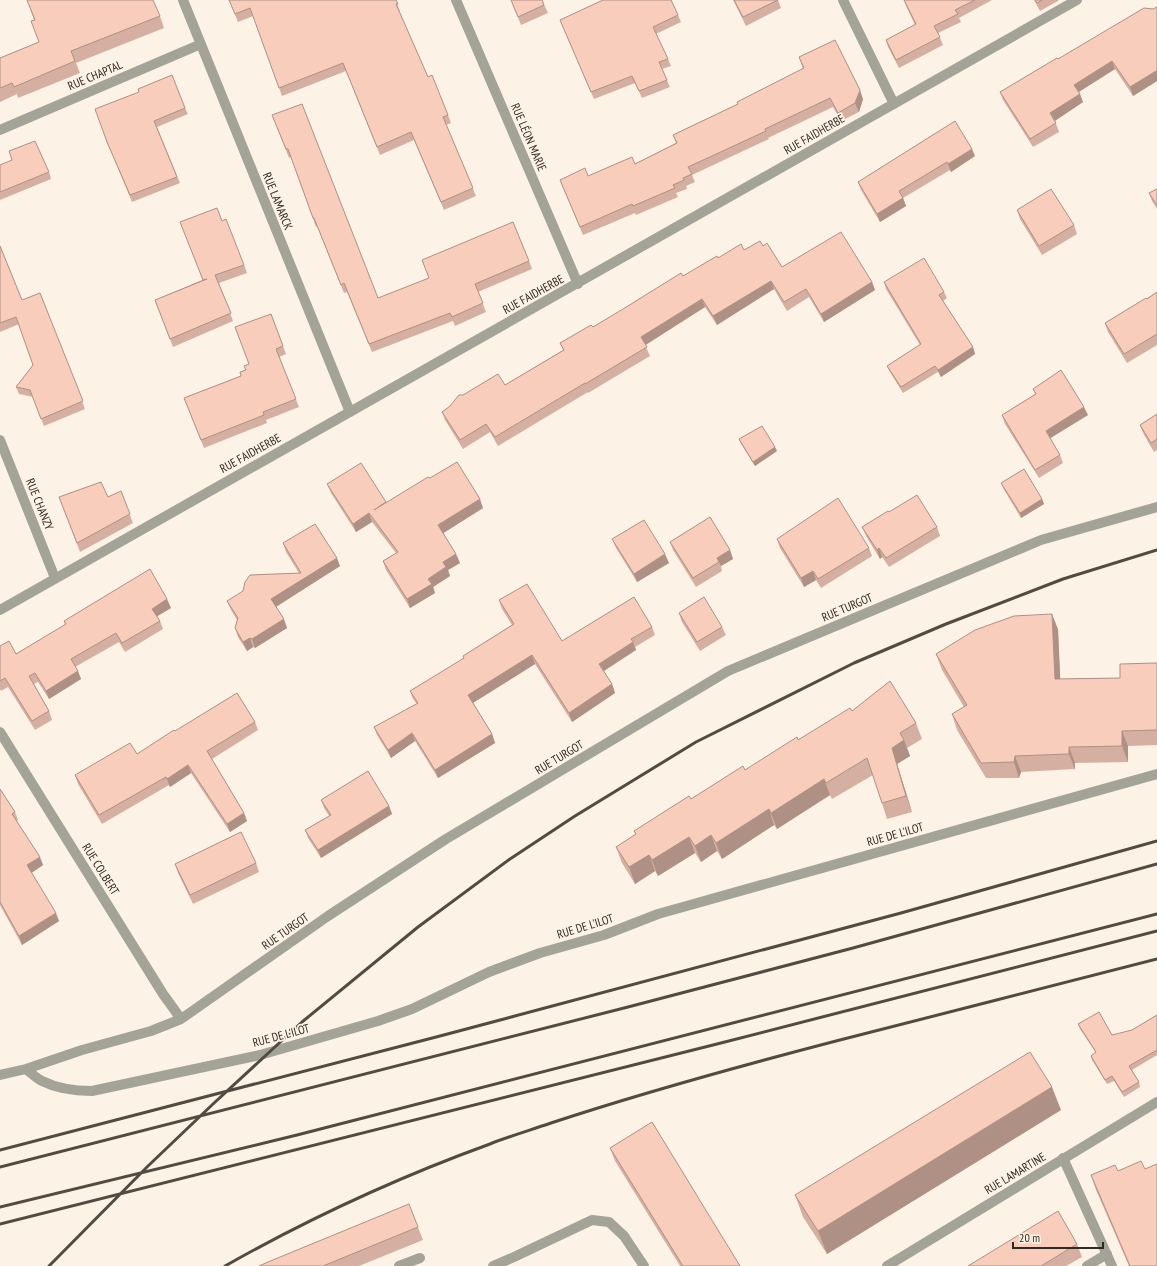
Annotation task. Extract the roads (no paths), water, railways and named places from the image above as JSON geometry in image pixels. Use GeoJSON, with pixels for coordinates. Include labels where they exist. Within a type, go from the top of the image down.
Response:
{"type":"FeatureCollection","features":[{"type":"Feature","properties":{"kind":"street","name":"RUE LAMARCK"},"geometry":{"type":"LineString","coordinates":[[183,0],[350,412]]}},
{"type":"Feature","properties":{"kind":"street","name":"RUE LÉON MARIE"},"geometry":{"type":"LineString","coordinates":[[456,0],[578,284]]}},
{"type":"Feature","properties":{"kind":"street"},"geometry":{"type":"LineString","coordinates":[[843,0],[894,104]]}},
{"type":"Feature","properties":{"kind":"street","name":"RUE FAIDHERBE"},"geometry":{"type":"LineString","coordinates":[[0,610],[1077,0]]}},
{"type":"Feature","properties":{"kind":"street","name":"RUE CHAPTAL"},"geometry":{"type":"LineString","coordinates":[[0,130],[201,44]]}},
{"type":"Feature","properties":{"kind":"street","name":"RUE CHANZY"},"geometry":{"type":"LineString","coordinates":[[0,440],[56,578]]}},
{"type":"Feature","properties":{"kind":"street","name":"RUE TURGOT"},"geometry":{"type":"LineString","coordinates":[[0,1075],[26,1069],[82,1050],[151,1031],[181,1019],[328,916],[446,839],[728,671],[1041,540],[1157,507]]}},
{"type":"Feature","properties":{"kind":"street","name":"RUE COLBERT"},"geometry":{"type":"LineString","coordinates":[[0,732],[163,994],[181,1019]]}},
{"type":"Feature","properties":{"kind":"street","name":"RUE DE L'ILOT"},"geometry":{"type":"LineString","coordinates":[[26,1069],[41,1081],[58,1087],[75,1091],[92,1091],[260,1055],[378,1022],[412,1009],[489,972],[540,953],[604,936],[658,914],[1157,774]]}},
{"type":"Feature","properties":{"kind":"street","name":"RUE LAMARTINE"},"geometry":{"type":"LineString","coordinates":[[887,1266],[1157,1102]]}},
{"type":"Feature","properties":{"kind":"street"},"geometry":{"type":"LineString","coordinates":[[1063,1158],[1112,1266]]}},
{"type":"Feature","properties":{"kind":"street"},"geometry":{"type":"LineString","coordinates":[[493,1266],[592,1220],[610,1222],[624,1236],[644,1266]]}},
{"type":"Feature","properties":{"kind":"street"},"geometry":{"type":"LineString","coordinates":[[1088,1266],[1107,1254]]}},
{"type":"Feature","properties":{"kind":"street"},"geometry":{"type":"LineString","coordinates":[[399,1266],[420,1258]]}},
{"type":"Feature","properties":{"kind":"railway"},"geometry":{"type":"LineString","coordinates":[[49,1266],[148,1166],[302,1022],[418,927],[510,859],[575,816],[696,742],[854,663],[946,624],[1063,579],[1157,550]]}},
{"type":"Feature","properties":{"kind":"railway"},"geometry":{"type":"LineString","coordinates":[[0,1150],[440,1036],[901,913],[1157,841]]}},
{"type":"Feature","properties":{"kind":"railway"},"geometry":{"type":"LineString","coordinates":[[0,1167],[628,1007],[853,948],[1157,864]]}},
{"type":"Feature","properties":{"kind":"railway"},"geometry":{"type":"LineString","coordinates":[[0,1207],[297,1135],[1157,914]]}},
{"type":"Feature","properties":{"kind":"railway"},"geometry":{"type":"LineString","coordinates":[[0,1224],[717,1044],[1157,931]]}},
{"type":"Feature","properties":{"kind":"railway"},"geometry":{"type":"LineString","coordinates":[[225,1266],[289,1231],[355,1199],[422,1170],[505,1138],[657,1090],[764,1060],[1157,959]]}}]}
